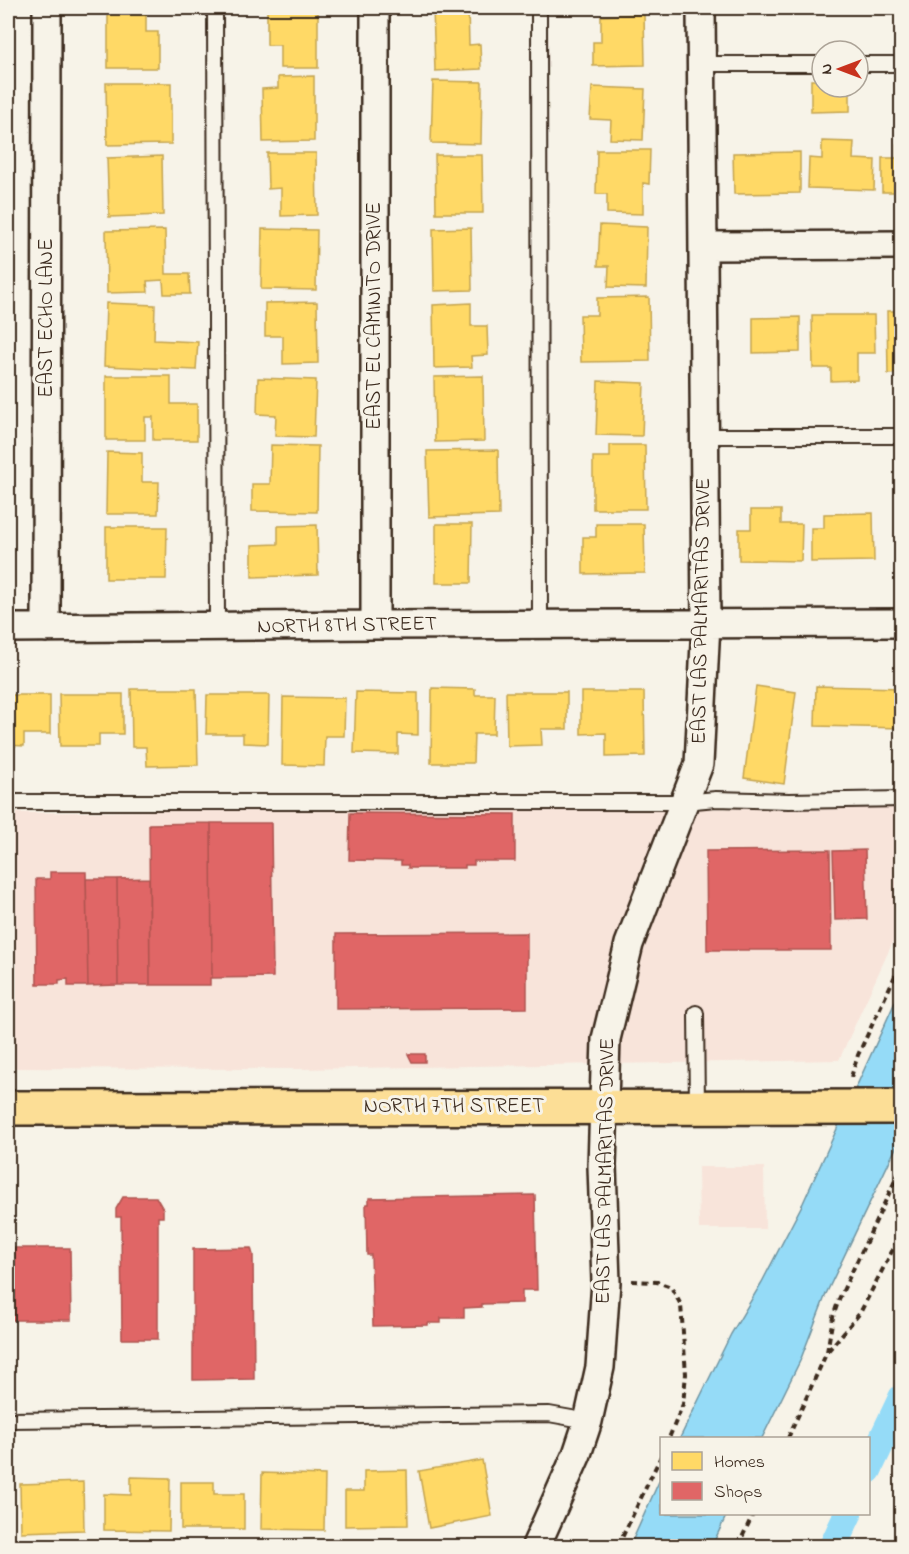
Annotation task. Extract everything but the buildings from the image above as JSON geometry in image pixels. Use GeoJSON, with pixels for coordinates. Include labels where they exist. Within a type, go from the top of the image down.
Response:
{"type":"FeatureCollection","features":[{"type":"Feature","properties":{"kind":"main road","name":"NORTH 7TH STREET"},"geometry":{"type":"LineString","coordinates":[[8,1108],[902,1107]]}},
{"type":"Feature","properties":{"kind":"street","name":"EAST ECHO LANE"},"geometry":{"type":"LineString","coordinates":[[46,628],[47,8]]}},
{"type":"Feature","properties":{"kind":"street","name":"EAST EL CAMINITO DRIVE"},"geometry":{"type":"LineString","coordinates":[[375,8],[375,625]]}},
{"type":"Feature","properties":{"kind":"street","name":"EAST LAS PALMARITAS DRIVE"},"geometry":{"type":"LineString","coordinates":[[536,1546],[577,1454],[588,1421],[600,1367],[606,1282],[602,1107],[606,1039],[629,944],[699,764],[706,623],[701,8]]}},
{"type":"Feature","properties":{"kind":"street"},"geometry":{"type":"LineString","coordinates":[[703,246],[902,244]]}},
{"type":"Feature","properties":{"kind":"street","name":"NORTH 8TH STREET"},"geometry":{"type":"LineString","coordinates":[[8,628],[902,623]]}},
{"type":"Feature","properties":{"kind":"lane"},"geometry":{"type":"LineString","coordinates":[[215,8],[217,628]]}},
{"type":"Feature","properties":{"kind":"lane"},"geometry":{"type":"LineString","coordinates":[[539,8],[540,625]]}},
{"type":"Feature","properties":{"kind":"lane"},"geometry":{"type":"LineString","coordinates":[[702,64],[810,64]]}},
{"type":"Feature","properties":{"kind":"lane"},"geometry":{"type":"LineString","coordinates":[[870,64],[902,64]]}},
{"type":"Feature","properties":{"kind":"lane"},"geometry":{"type":"LineString","coordinates":[[705,435],[902,436]]}},
{"type":"Feature","properties":{"kind":"lane"},"geometry":{"type":"LineString","coordinates":[[8,802],[197,803],[447,800],[684,802],[716,799],[789,801],[902,799]]}},
{"type":"Feature","properties":{"kind":"lane"},"geometry":{"type":"LineString","coordinates":[[696,1013],[697,1106]]}},
{"type":"Feature","properties":{"kind":"lane"},"geometry":{"type":"LineString","coordinates":[[8,1419],[549,1414],[588,1421]]}},
{"type":"Feature","properties":{"kind":"path"},"geometry":{"type":"LineString","coordinates":[[841,1106],[858,1055],[902,961]]}},
{"type":"Feature","properties":{"kind":"path"},"geometry":{"type":"LineString","coordinates":[[788,1437],[827,1352],[833,1317],[839,1299],[902,1166]]}},
{"type":"Feature","properties":{"kind":"path"},"geometry":{"type":"LineString","coordinates":[[827,1352],[860,1313],[902,1232]]}},
{"type":"Feature","properties":{"kind":"path"},"geometry":{"type":"LineString","coordinates":[[606,1282],[657,1282],[671,1287],[681,1305],[686,1374],[683,1404],[669,1437]]}},
{"type":"Feature","properties":{"kind":"path"},"geometry":{"type":"LineString","coordinates":[[618,1546],[660,1458]]}},
{"type":"Feature","properties":{"kind":"path"},"geometry":{"type":"LineString","coordinates":[[738,1546],[753,1515]]}},
{"type":"Feature","properties":{"kind":"shaded area"},"geometry":{"type":"Polygon","coordinates":[[[901,808],[901,924],[839,1060],[299,1069],[8,1068],[8,813],[294,809],[901,808]]]}},
{"type":"Feature","properties":{"kind":"shaded area"},"geometry":{"type":"Polygon","coordinates":[[[698,1167],[764,1167],[765,1229],[699,1229],[698,1167]]]}},
{"type":"Feature","properties":{"kind":"water"},"geometry":{"type":"Polygon","coordinates":[[[901,989],[901,1137],[826,1294],[800,1361],[762,1437],[680,1437],[731,1334],[762,1282],[803,1203],[901,989]]]}},
{"type":"Feature","properties":{"kind":"water"},"geometry":{"type":"Polygon","coordinates":[[[660,1479],[660,1515],[727,1515],[712,1546],[630,1546],[660,1479]]]}},
{"type":"Feature","properties":{"kind":"waterway"},"geometry":{"type":"LineString","coordinates":[[870,1466],[902,1398]]}},
{"type":"Feature","properties":{"kind":"waterway"},"geometry":{"type":"LineString","coordinates":[[833,1546],[848,1515]]}}]}
